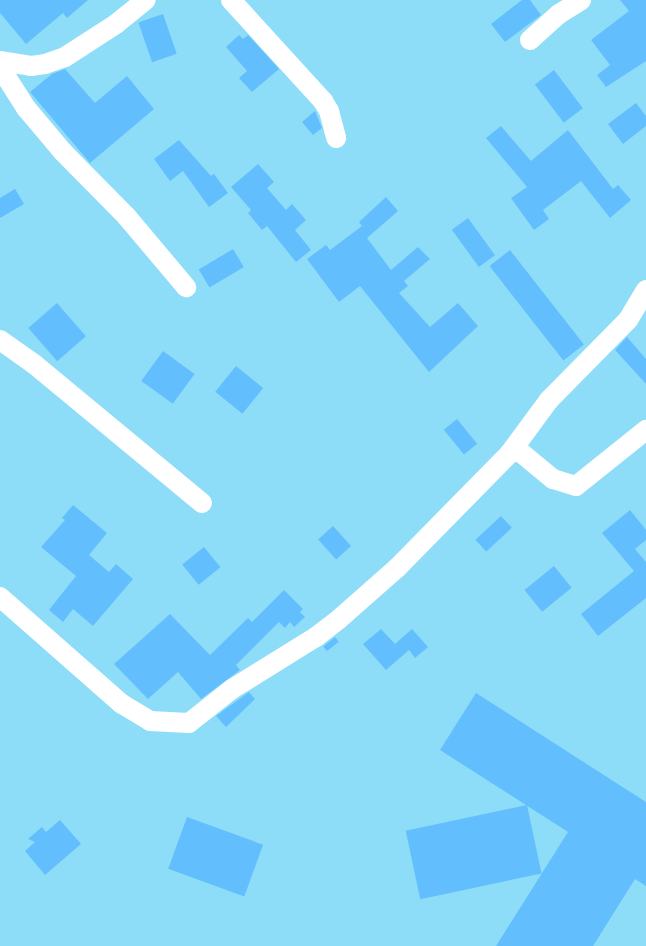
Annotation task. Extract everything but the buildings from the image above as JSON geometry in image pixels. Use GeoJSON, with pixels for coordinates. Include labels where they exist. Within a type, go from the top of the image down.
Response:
{"type":"FeatureCollection","features":[{"type":"Feature","properties":{"kind":"street"},"geometry":{"type":"LineString","coordinates":[[0,61],[31,66],[45,64],[65,57],[116,24],[146,0]]}},
{"type":"Feature","properties":{"kind":"street"},"geometry":{"type":"LineString","coordinates":[[232,0],[323,101],[329,112],[336,138]]}},
{"type":"Feature","properties":{"kind":"street"},"geometry":{"type":"LineString","coordinates":[[530,40],[559,14],[581,0]]}},
{"type":"Feature","properties":{"kind":"street"},"geometry":{"type":"LineString","coordinates":[[0,68],[26,108],[63,152],[127,217],[186,287]]}},
{"type":"Feature","properties":{"kind":"street"},"geometry":{"type":"LineString","coordinates":[[0,597],[122,704],[150,721],[189,723],[232,689],[316,637],[338,620],[396,568],[510,453],[549,400],[628,320],[646,290]]}},
{"type":"Feature","properties":{"kind":"street"},"geometry":{"type":"LineString","coordinates":[[0,340],[34,364],[202,503]]}},
{"type":"Feature","properties":{"kind":"street"},"geometry":{"type":"LineString","coordinates":[[510,453],[519,451],[553,479],[576,486],[646,430]]}}]}
